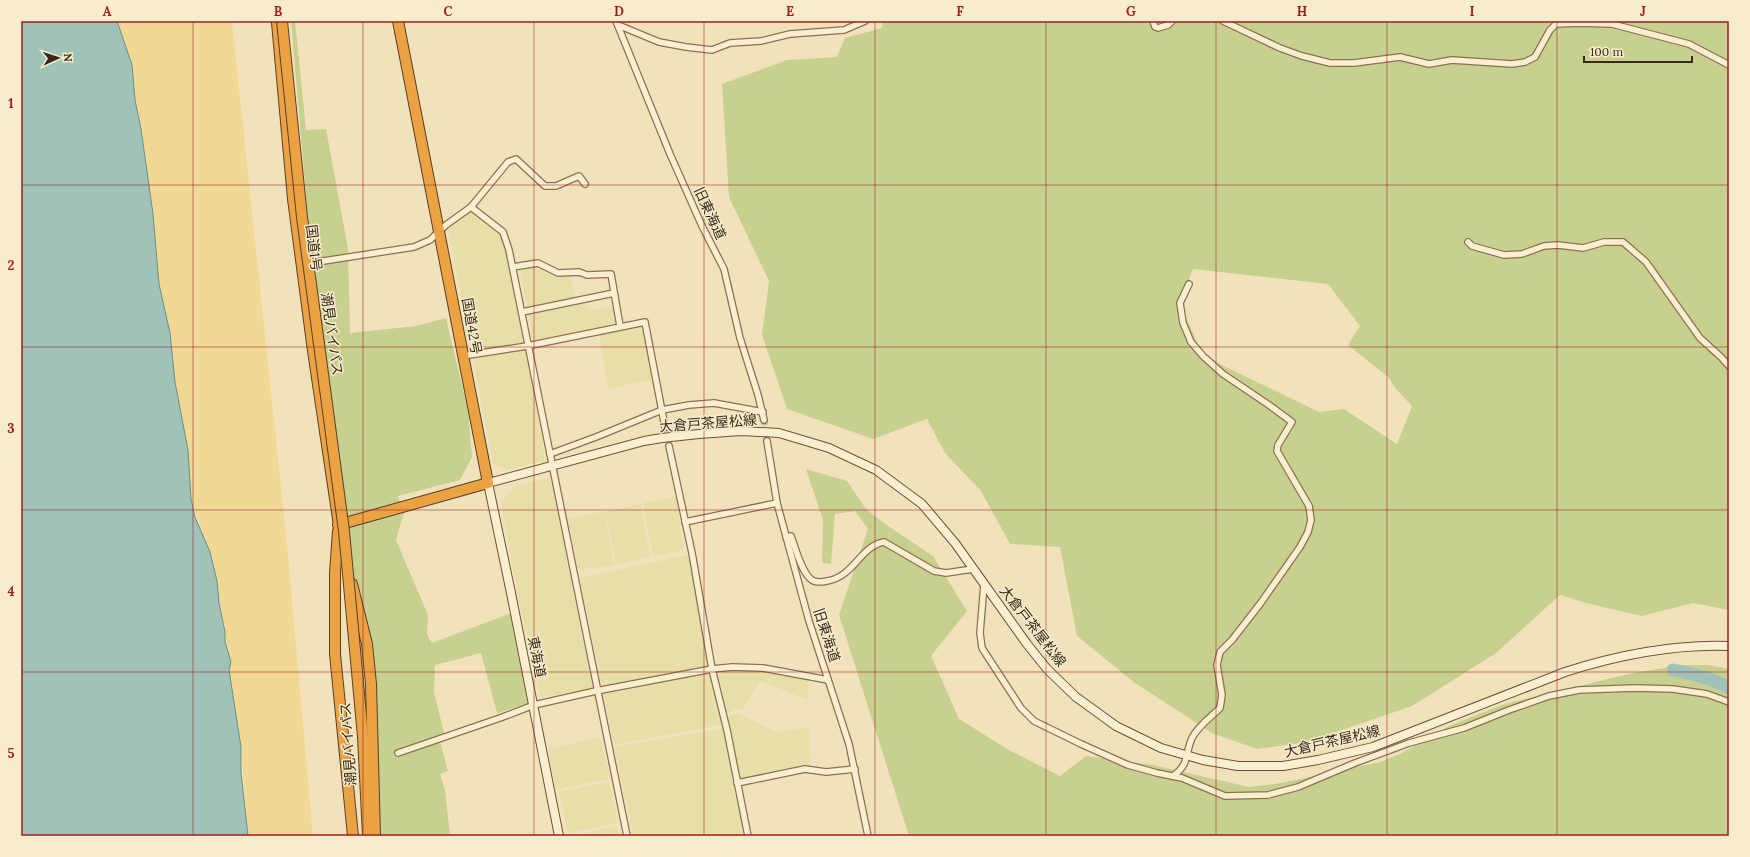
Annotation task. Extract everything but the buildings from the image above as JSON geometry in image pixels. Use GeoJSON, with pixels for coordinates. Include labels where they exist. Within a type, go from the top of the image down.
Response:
{"type":"FeatureCollection","features":[{"type":"Feature","properties":{"kind":"highway","name":"国道1号"},"geometry":{"type":"LineString","coordinates":[[277,21],[293,199],[338,525]]}},
{"type":"Feature","properties":{"kind":"highway","name":"潮見バイパス"},"geometry":{"type":"LineString","coordinates":[[282,21],[302,217],[344,531],[363,737],[368,836]]}},
{"type":"Feature","properties":{"kind":"highway","name":"国道42号"},"geometry":{"type":"LineString","coordinates":[[398,21],[440,230],[488,483]]}},
{"type":"Feature","properties":{"kind":"highway"},"geometry":{"type":"LineString","coordinates":[[338,525],[488,483]]}},
{"type":"Feature","properties":{"kind":"highway"},"geometry":{"type":"LineString","coordinates":[[338,525],[335,568],[335,654],[353,836]]}},
{"type":"Feature","properties":{"kind":"highway"},"geometry":{"type":"LineString","coordinates":[[338,525],[366,644],[371,684],[375,836]]}},
{"type":"Feature","properties":{"kind":"highway","name":"潮見バイパス"},"geometry":{"type":"LineString","coordinates":[[355,650],[363,836]]}},
{"type":"Feature","properties":{"kind":"street"},"geometry":{"type":"LineString","coordinates":[[617,23],[659,42],[712,50],[730,42],[761,41],[790,34],[844,30],[865,21]]}},
{"type":"Feature","properties":{"kind":"street"},"geometry":{"type":"LineString","coordinates":[[1153,21],[1155,27],[1158,28],[1172,21]]}},
{"type":"Feature","properties":{"kind":"street"},"geometry":{"type":"LineString","coordinates":[[1223,21],[1280,48],[1302,56],[1330,63],[1354,63],[1400,57],[1429,64],[1452,60],[1512,64],[1525,62],[1535,57],[1550,30],[1556,24],[1579,23],[1612,24],[1689,44],[1729,65]]}},
{"type":"Feature","properties":{"kind":"street","name":"旧東海道"},"geometry":{"type":"LineString","coordinates":[[617,23],[670,154],[702,226],[724,270],[740,338],[763,412],[764,420]]}},
{"type":"Feature","properties":{"kind":"street"},"geometry":{"type":"LineString","coordinates":[[317,262],[414,247],[430,240],[440,230],[471,207],[508,162],[516,158],[545,186],[556,186],[579,176],[585,184]]}},
{"type":"Feature","properties":{"kind":"street"},"geometry":{"type":"LineString","coordinates":[[471,207],[503,232],[513,267],[527,346],[576,577],[596,691],[627,836]]}},
{"type":"Feature","properties":{"kind":"street"},"geometry":{"type":"LineString","coordinates":[[1468,242],[1472,246],[1504,255],[1522,254],[1544,246],[1558,245],[1583,248],[1604,242],[1623,242],[1646,262],[1700,338],[1722,357],[1729,366]]}},
{"type":"Feature","properties":{"kind":"street"},"geometry":{"type":"LineString","coordinates":[[513,267],[538,263],[558,272],[579,272],[587,275],[611,274],[620,326]]}},
{"type":"Feature","properties":{"kind":"street"},"geometry":{"type":"LineString","coordinates":[[1173,776],[1186,762],[1192,738],[1201,726],[1220,708],[1222,695],[1217,665],[1220,652],[1232,640],[1260,604],[1300,547],[1308,532],[1311,520],[1309,506],[1277,451],[1278,445],[1292,422],[1223,374],[1203,356],[1191,342],[1183,324],[1180,304],[1189,284]]}},
{"type":"Feature","properties":{"kind":"street"},"geometry":{"type":"LineString","coordinates":[[522,312],[614,293]]}},
{"type":"Feature","properties":{"kind":"street"},"geometry":{"type":"LineString","coordinates":[[463,356],[527,346],[645,322],[665,427]]}},
{"type":"Feature","properties":{"kind":"street"},"geometry":{"type":"LineString","coordinates":[[550,454],[596,438],[662,410],[689,404],[714,403],[763,412]]}},
{"type":"Feature","properties":{"kind":"street","name":"大倉戸茶屋松線"},"geometry":{"type":"LineString","coordinates":[[488,483],[662,438],[741,431],[779,433],[829,448],[876,470],[922,504],[955,543],[1027,644],[1047,669],[1076,697],[1116,726],[1161,748],[1203,760],[1238,766],[1283,766],[1318,760],[1373,747],[1565,672],[1597,662],[1668,648],[1729,646]]}},
{"type":"Feature","properties":{"kind":"street","name":"旧東海道"},"geometry":{"type":"LineString","coordinates":[[767,441],[777,504],[809,621],[849,744],[868,836]]}},
{"type":"Feature","properties":{"kind":"street"},"geometry":{"type":"LineString","coordinates":[[669,446],[692,553],[712,669],[727,730],[748,836]]}},
{"type":"Feature","properties":{"kind":"street","name":"東海道"},"geometry":{"type":"LineString","coordinates":[[488,483],[534,705],[559,836]]}},
{"type":"Feature","properties":{"kind":"street"},"geometry":{"type":"LineString","coordinates":[[685,522],[777,504]]}},
{"type":"Feature","properties":{"kind":"street"},"geometry":{"type":"LineString","coordinates":[[786,537],[791,536],[804,571],[812,580],[821,582],[832,581],[847,573],[869,548],[875,543],[884,542],[934,571],[946,573],[973,569]]}},
{"type":"Feature","properties":{"kind":"street"},"geometry":{"type":"LineString","coordinates":[[984,584],[980,633],[982,648],[1021,708],[1034,721],[1128,765],[1173,776],[1225,796],[1268,795],[1298,786],[1409,743],[1452,732],[1549,696],[1579,690],[1635,688],[1680,690],[1707,694],[1729,702]]}},
{"type":"Feature","properties":{"kind":"street"},"geometry":{"type":"LineString","coordinates":[[398,753],[534,705],[596,691],[712,669],[732,667],[763,668],[828,680]]}},
{"type":"Feature","properties":{"kind":"street"},"geometry":{"type":"LineString","coordinates":[[737,784],[806,768],[826,772],[855,769]]}},
{"type":"Feature","properties":{"kind":"shaded area"},"geometry":{"type":"Polygon","coordinates":[[[471,211],[504,240],[546,460],[509,470],[493,464],[448,230],[471,211]]]}},
{"type":"Feature","properties":{"kind":"shaded area"},"geometry":{"type":"Polygon","coordinates":[[[539,266],[558,276],[571,276],[575,297],[592,310],[614,306],[617,323],[533,340],[520,270],[539,266]]]}},
{"type":"Feature","properties":{"kind":"shaded area"},"geometry":{"type":"Polygon","coordinates":[[[637,325],[643,327],[653,379],[608,389],[599,332],[637,325]]]}},
{"type":"Feature","properties":{"kind":"shaded area"},"geometry":{"type":"Polygon","coordinates":[[[550,477],[593,689],[540,697],[518,598],[501,502],[514,488],[550,477]]]}},
{"type":"Feature","properties":{"kind":"shaded area"},"geometry":{"type":"Polygon","coordinates":[[[677,497],[683,550],[653,556],[643,503],[677,497]]]}},
{"type":"Feature","properties":{"kind":"shaded area"},"geometry":{"type":"Polygon","coordinates":[[[640,504],[650,557],[616,564],[605,512],[640,504]]]}},
{"type":"Feature","properties":{"kind":"shaded area"},"geometry":{"type":"Polygon","coordinates":[[[604,511],[614,565],[579,570],[568,519],[604,511]]]}},
{"type":"Feature","properties":{"kind":"shaded area"},"geometry":{"type":"Polygon","coordinates":[[[691,554],[715,670],[763,668],[808,677],[808,700],[760,681],[742,711],[738,708],[724,715],[724,718],[737,713],[776,732],[809,727],[810,766],[739,783],[747,836],[633,836],[614,747],[726,728],[725,724],[614,745],[580,578],[691,554]]]}},
{"type":"Feature","properties":{"kind":"shaded area"},"geometry":{"type":"Polygon","coordinates":[[[600,737],[610,779],[556,789],[548,749],[600,737]]]}},
{"type":"Feature","properties":{"kind":"shaded area"},"geometry":{"type":"Polygon","coordinates":[[[609,782],[618,823],[568,833],[559,792],[609,782]]]}},
{"type":"Feature","properties":{"kind":"shaded area"},"geometry":{"type":"Polygon","coordinates":[[[617,826],[619,836],[573,836],[617,826]]]}},
{"type":"Feature","properties":{"kind":"green space"},"geometry":{"type":"Polygon","coordinates":[[[291,21],[295,21],[306,130],[326,129],[348,249],[350,333],[416,326],[446,318],[468,410],[472,457],[460,480],[398,496],[404,513],[396,540],[428,615],[427,634],[432,643],[511,613],[529,703],[497,713],[481,653],[435,665],[434,692],[444,733],[440,742],[448,771],[440,774],[445,790],[450,836],[377,836],[364,670],[332,404],[311,253],[291,21]]]}},
{"type":"Feature","properties":{"kind":"green space"},"geometry":{"type":"Polygon","coordinates":[[[883,21],[1729,21],[1729,610],[1693,603],[1642,616],[1586,603],[1560,595],[1496,653],[1412,706],[1307,742],[1257,749],[1212,733],[1135,683],[1077,636],[1060,547],[1010,544],[981,491],[945,453],[927,419],[873,439],[787,409],[762,335],[769,281],[729,197],[722,84],[787,60],[837,57],[845,38],[882,28],[883,21]],[[1193,269],[1180,303],[1203,356],[1319,412],[1344,409],[1397,444],[1412,406],[1396,389],[1389,378],[1348,345],[1360,326],[1328,284],[1193,269]]]}},
{"type":"Feature","properties":{"kind":"green space"},"geometry":{"type":"Polygon","coordinates":[[[806,469],[847,481],[866,509],[885,524],[933,556],[967,611],[931,656],[959,719],[1009,750],[1060,776],[1086,756],[1153,765],[1249,787],[1281,783],[1380,762],[1402,753],[1449,726],[1504,704],[1633,673],[1682,665],[1709,665],[1729,669],[1729,836],[909,836],[839,615],[868,529],[855,511],[835,514],[831,564],[822,563],[823,520],[806,469]]]}},
{"type":"Feature","properties":{"kind":"sand"},"geometry":{"type":"Polygon","coordinates":[[[118,21],[232,21],[287,544],[313,836],[248,836],[241,747],[231,691],[217,581],[205,539],[191,499],[170,333],[159,283],[146,162],[135,100],[132,65],[118,21]]]}},
{"type":"Feature","properties":{"kind":"water"},"geometry":{"type":"Polygon","coordinates":[[[21,21],[117,21],[132,65],[135,100],[141,129],[153,214],[159,284],[170,333],[175,382],[188,450],[191,499],[195,517],[210,552],[217,581],[219,603],[225,632],[225,642],[231,662],[229,670],[241,747],[241,772],[248,836],[21,836],[21,21]]]}},
{"type":"Feature","properties":{"kind":"waterway"},"geometry":{"type":"LineString","coordinates":[[1673,670],[1709,679],[1729,688]]}},
{"type":"Feature","properties":{"kind":"tunnel"},"geometry":{"type":"LineString","coordinates":[[764,420],[767,441]]}},
{"type":"Feature","properties":{"kind":"tunnel"},"geometry":{"type":"LineString","coordinates":[[665,427],[669,446]]}}]}
